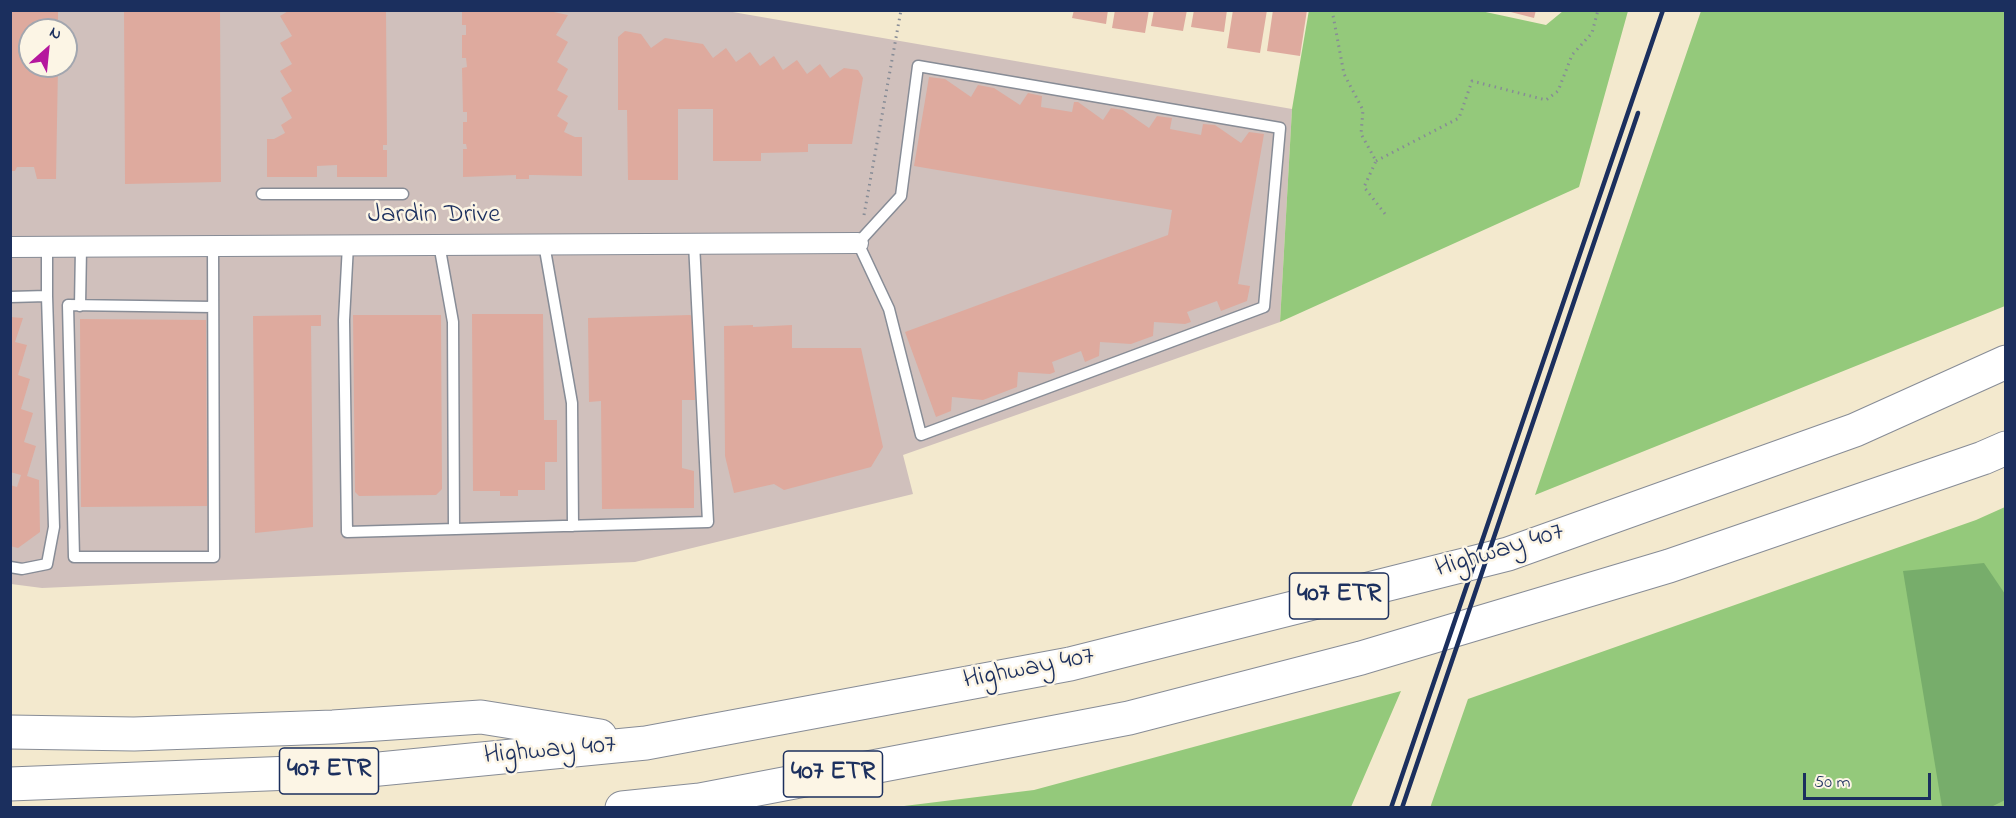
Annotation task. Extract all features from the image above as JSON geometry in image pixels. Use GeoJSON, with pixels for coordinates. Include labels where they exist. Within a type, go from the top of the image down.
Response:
{"type":"FeatureCollection","features":[{"type":"Feature","properties":{"kind":"highway","name":"Highway 407"},"geometry":{"type":"LineString","coordinates":[[10,784],[369,770],[646,743],[1070,663],[1508,554],[1855,430],[2006,362]]}},
{"type":"Feature","properties":{"kind":"highway","name":"407 ETR"},"geometry":{"type":"LineString","coordinates":[[622,807],[700,800],[1129,718],[1361,658],[1669,566],[1983,458],[2006,448]]}},
{"type":"Feature","properties":{"kind":"highway"},"geometry":{"type":"LineString","coordinates":[[10,732],[134,734],[333,727],[481,717],[646,743]]}},
{"type":"Feature","properties":{"kind":"street","name":"Jardin Drive"},"geometry":{"type":"LineString","coordinates":[[10,247],[858,243]]}},
{"type":"Feature","properties":{"kind":"lane"},"geometry":{"type":"LineString","coordinates":[[918,66],[1280,128],[1264,307],[921,435],[889,309],[858,243],[900,196],[918,66]]}},
{"type":"Feature","properties":{"kind":"lane"},"geometry":{"type":"LineString","coordinates":[[262,194],[403,194]]}},
{"type":"Feature","properties":{"kind":"lane"},"geometry":{"type":"LineString","coordinates":[[348,245],[344,320],[347,532],[708,522],[694,243]]}},
{"type":"Feature","properties":{"kind":"lane"},"geometry":{"type":"LineString","coordinates":[[439,244],[453,322],[454,529]]}},
{"type":"Feature","properties":{"kind":"lane"},"geometry":{"type":"LineString","coordinates":[[544,244],[572,403],[573,526]]}},
{"type":"Feature","properties":{"kind":"lane"},"geometry":{"type":"LineString","coordinates":[[213,246],[214,557],[74,557],[68,305],[213,307]]}},
{"type":"Feature","properties":{"kind":"lane"},"geometry":{"type":"LineString","coordinates":[[10,567],[22,568],[47,564],[54,527],[47,247]]}},
{"type":"Feature","properties":{"kind":"lane"},"geometry":{"type":"LineString","coordinates":[[80,306],[81,248]]}},
{"type":"Feature","properties":{"kind":"lane"},"geometry":{"type":"LineString","coordinates":[[10,297],[47,296]]}},
{"type":"Feature","properties":{"kind":"path"},"geometry":{"type":"LineString","coordinates":[[858,243],[871,187],[901,10]]}},
{"type":"Feature","properties":{"kind":"path"},"geometry":{"type":"LineString","coordinates":[[1332,10],[1344,74],[1363,110],[1361,134],[1376,161]]}},
{"type":"Feature","properties":{"kind":"path"},"geometry":{"type":"LineString","coordinates":[[1385,214],[1364,187],[1376,161],[1459,118],[1472,81],[1546,100],[1558,91],[1572,56],[1592,33],[1598,10]]}},
{"type":"Feature","properties":{"kind":"shaded area"},"geometry":{"type":"Polygon","coordinates":[[[11,11],[727,11],[1292,109],[1280,322],[903,455],[913,494],[635,562],[42,588],[11,584],[11,11]]]}},
{"type":"Feature","properties":{"kind":"green space"},"geometry":{"type":"Polygon","coordinates":[[[1309,10],[1481,11],[1546,25],[1563,11],[1628,11],[1579,187],[1280,322],[1292,109],[1309,10]]]}},
{"type":"Feature","properties":{"kind":"green space"},"geometry":{"type":"Polygon","coordinates":[[[1701,11],[2005,11],[2005,306],[1535,495],[1701,11]]]}},
{"type":"Feature","properties":{"kind":"green space"},"geometry":{"type":"Polygon","coordinates":[[[2005,507],[2005,807],[1430,808],[1468,699],[1976,520],[2005,507]]]}},
{"type":"Feature","properties":{"kind":"green space"},"geometry":{"type":"Polygon","coordinates":[[[1984,563],[2005,594],[2005,800],[1991,807],[1942,807],[1903,571],[1984,563]]]}},
{"type":"Feature","properties":{"kind":"green space"},"geometry":{"type":"Polygon","coordinates":[[[1401,691],[1351,807],[896,807],[1034,790],[1401,691]]]}},
{"type":"Feature","properties":{"kind":"building"},"geometry":{"type":"Polygon","coordinates":[[[10,10],[58,10],[58,18],[18,18],[18,78],[58,78],[56,179],[37,179],[34,167],[17,167],[15,171],[10,171],[10,10]]]}},
{"type":"Feature","properties":{"kind":"building"},"geometry":{"type":"Polygon","coordinates":[[[124,10],[220,10],[221,182],[125,184],[124,10]]]}},
{"type":"Feature","properties":{"kind":"building"},"geometry":{"type":"Polygon","coordinates":[[[290,10],[386,10],[387,145],[383,145],[383,150],[387,150],[387,177],[337,177],[337,165],[317,166],[317,177],[267,177],[267,139],[274,139],[285,133],[281,125],[292,118],[281,98],[292,91],[280,71],[292,64],[280,43],[292,36],[280,16],[290,10]]]}},
{"type":"Feature","properties":{"kind":"building"},"geometry":{"type":"Polygon","coordinates":[[[462,10],[544,10],[568,15],[556,35],[568,42],[557,62],[568,69],[557,90],[568,96],[557,116],[568,123],[564,132],[575,137],[582,137],[582,176],[529,175],[529,179],[516,179],[516,175],[463,177],[463,149],[467,149],[466,144],[463,144],[463,122],[467,122],[467,112],[463,112],[462,68],[467,67],[466,58],[462,58],[462,35],[466,35],[466,25],[462,25],[462,10]]]}},
{"type":"Feature","properties":{"kind":"building"},"geometry":{"type":"Polygon","coordinates":[[[1074,10],[1108,10],[1106,24],[1072,18],[1074,10]]]}},
{"type":"Feature","properties":{"kind":"building"},"geometry":{"type":"Polygon","coordinates":[[[1115,10],[1149,10],[1145,33],[1112,28],[1115,10]]]}},
{"type":"Feature","properties":{"kind":"building"},"geometry":{"type":"Polygon","coordinates":[[[1154,10],[1187,10],[1183,31],[1151,26],[1154,10]]]}},
{"type":"Feature","properties":{"kind":"building"},"geometry":{"type":"Polygon","coordinates":[[[1194,10],[1227,10],[1224,32],[1191,27],[1194,10]]]}},
{"type":"Feature","properties":{"kind":"building"},"geometry":{"type":"Polygon","coordinates":[[[1233,10],[1267,10],[1260,53],[1227,48],[1233,10]]]}},
{"type":"Feature","properties":{"kind":"building"},"geometry":{"type":"Polygon","coordinates":[[[1273,10],[1307,10],[1300,56],[1267,51],[1273,10]]]}},
{"type":"Feature","properties":{"kind":"building"},"geometry":{"type":"Polygon","coordinates":[[[1503,10],[1536,10],[1534,18],[1503,10]]]}},
{"type":"Feature","properties":{"kind":"building"},"geometry":{"type":"Polygon","coordinates":[[[625,31],[641,34],[651,48],[665,38],[703,44],[713,58],[726,48],[736,62],[750,52],[760,66],[774,56],[783,70],[797,60],[807,74],[820,64],[830,78],[844,68],[858,70],[863,78],[852,144],[808,144],[808,152],[761,153],[761,161],[713,161],[713,109],[678,109],[678,180],[628,180],[627,110],[618,110],[618,37],[625,31]]]}},
{"type":"Feature","properties":{"kind":"building"},"geometry":{"type":"Polygon","coordinates":[[[929,77],[945,79],[971,97],[978,85],[994,88],[1020,105],[1028,93],[1042,96],[1041,107],[1072,112],[1074,102],[1078,102],[1103,120],[1111,108],[1123,110],[1149,128],[1157,116],[1172,118],[1170,129],[1201,135],[1203,124],[1215,125],[1241,143],[1249,132],[1264,134],[1238,284],[1250,286],[1247,301],[1221,311],[1217,301],[1187,312],[1191,322],[1185,324],[1154,322],[1153,336],[1131,344],[1100,342],[1099,356],[1085,362],[1081,351],[1052,362],[1055,372],[1050,374],[1018,372],[1017,387],[983,400],[952,397],[951,411],[936,417],[905,332],[1168,235],[1172,210],[914,166],[929,77]]]}},
{"type":"Feature","properties":{"kind":"building"},"geometry":{"type":"Polygon","coordinates":[[[472,314],[543,314],[544,420],[557,420],[557,462],[545,462],[545,490],[518,490],[518,496],[500,496],[500,491],[473,491],[472,314]]]}},
{"type":"Feature","properties":{"kind":"building"},"geometry":{"type":"Polygon","coordinates":[[[321,315],[321,326],[311,326],[313,527],[255,533],[253,316],[321,315]]]}},
{"type":"Feature","properties":{"kind":"building"},"geometry":{"type":"Polygon","coordinates":[[[353,315],[441,315],[442,489],[436,495],[359,496],[355,492],[353,315]]]}},
{"type":"Feature","properties":{"kind":"building"},"geometry":{"type":"Polygon","coordinates":[[[690,315],[694,317],[695,400],[682,400],[682,468],[694,471],[694,508],[602,509],[601,401],[589,402],[588,318],[690,315]]]}},
{"type":"Feature","properties":{"kind":"building"},"geometry":{"type":"Polygon","coordinates":[[[10,317],[23,318],[15,342],[27,345],[18,375],[30,379],[21,409],[33,413],[24,442],[36,446],[27,476],[39,480],[40,532],[18,548],[10,546],[10,485],[17,487],[21,475],[10,472],[10,317]]]}},
{"type":"Feature","properties":{"kind":"building"},"geometry":{"type":"Polygon","coordinates":[[[80,319],[206,320],[207,506],[81,507],[80,319]]]}},
{"type":"Feature","properties":{"kind":"building"},"geometry":{"type":"Polygon","coordinates":[[[753,325],[753,327],[792,325],[792,348],[861,348],[883,447],[871,467],[784,490],[774,484],[734,493],[725,456],[724,326],[753,325]]]}},
{"type":"Feature","properties":{"kind":"railway"},"geometry":{"type":"LineString","coordinates":[[1391,808],[1663,10]]}},
{"type":"Feature","properties":{"kind":"railway"},"geometry":{"type":"LineString","coordinates":[[1402,808],[1638,113]]}}]}
